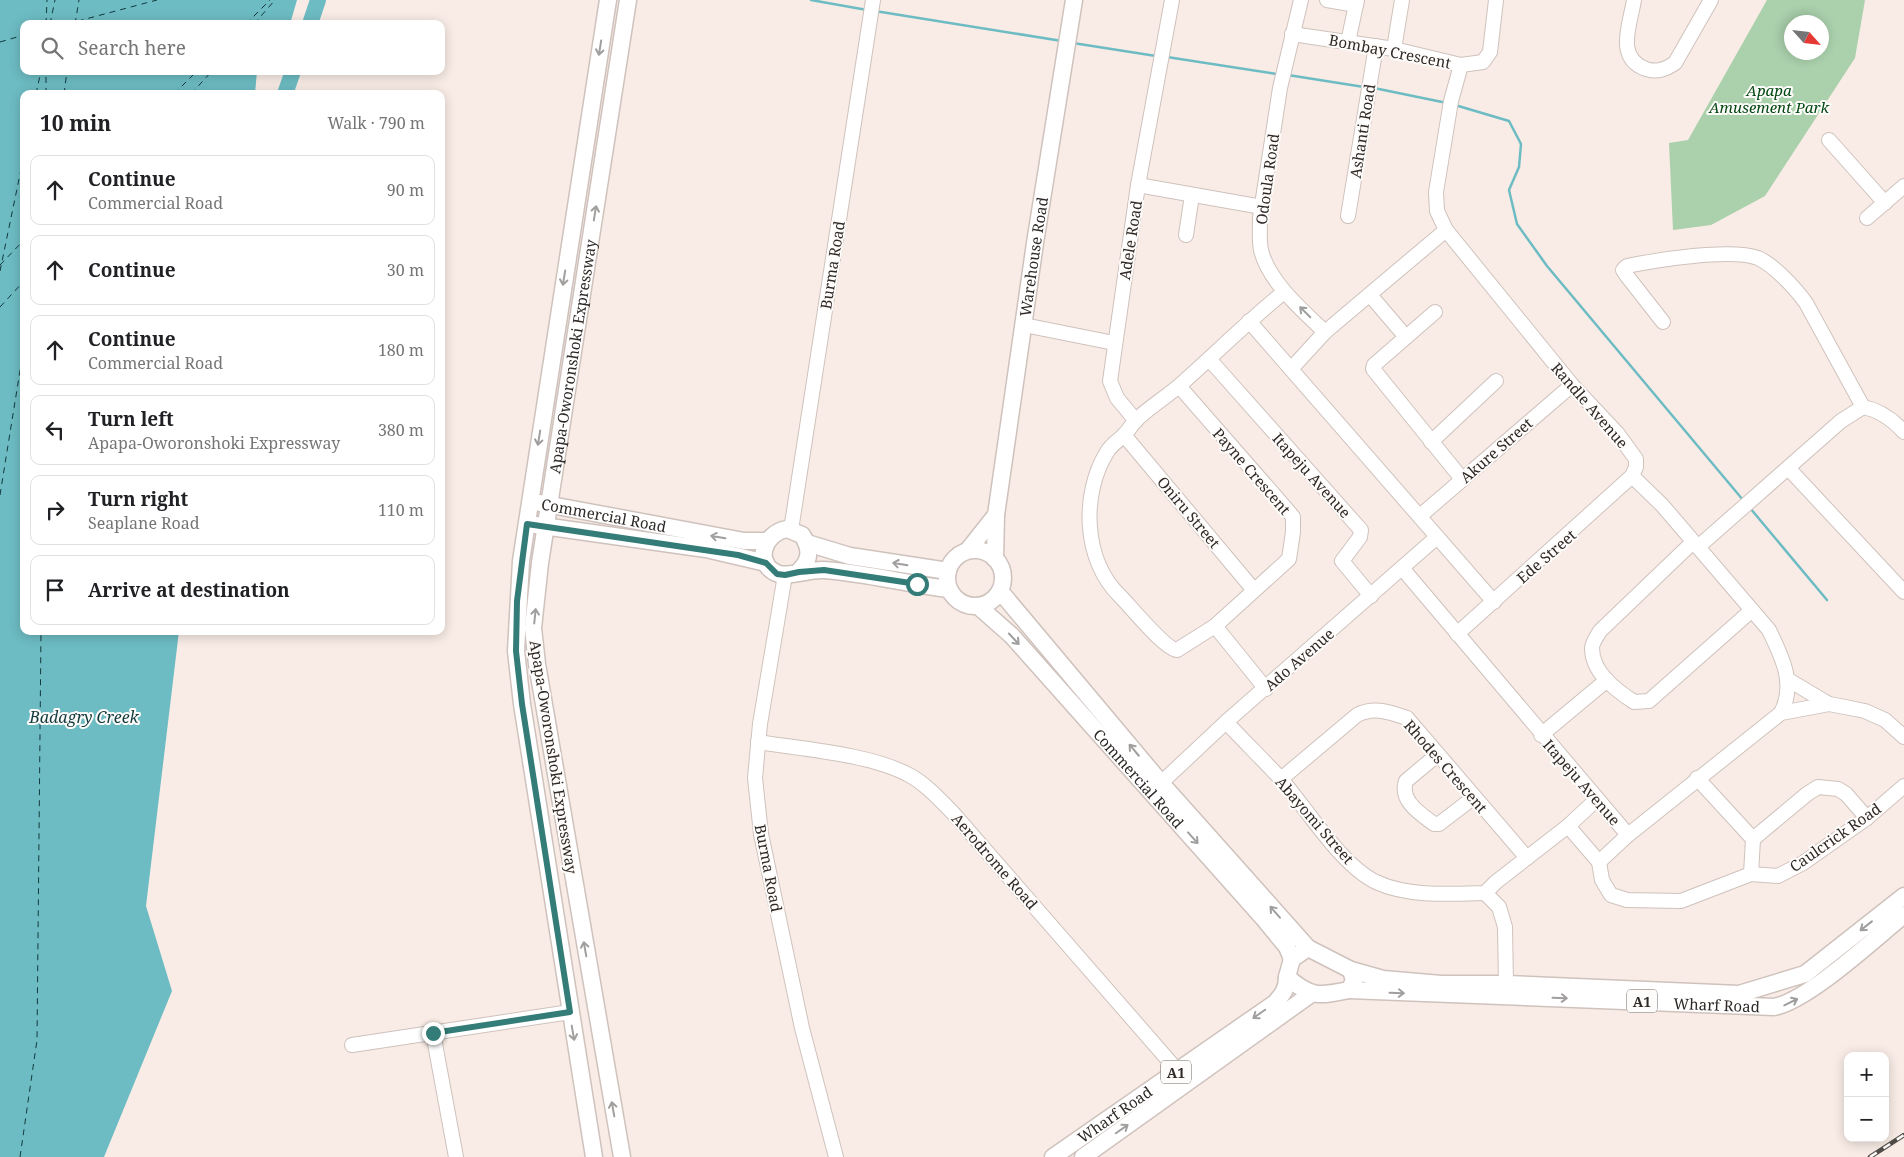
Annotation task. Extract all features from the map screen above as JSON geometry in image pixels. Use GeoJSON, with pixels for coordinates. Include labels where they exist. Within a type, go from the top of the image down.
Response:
{"type":"FeatureCollection","features":[{"type":"Feature","properties":{"kind":"main road","name":"Apapa-Oworonshoki Expressway"},"geometry":{"type":"LineString","coordinates":[[594,1157],[522,704],[516,651],[517,601],[529,502],[608,0]]}},
{"type":"Feature","properties":{"kind":"main road","name":"Apapa-Oworonshoki Expressway"},"geometry":{"type":"LineString","coordinates":[[622,1157],[537,664],[533,628],[546,527],[628,0]]}},
{"type":"Feature","properties":{"kind":"main road","name":"Warehouse Road"},"geometry":{"type":"LineString","coordinates":[[995,559],[996,515],[1074,0]]}},
{"type":"Feature","properties":{"kind":"main road","name":"Commercial Road"},"geometry":{"type":"LineString","coordinates":[[529,502],[550,504],[672,530],[744,542],[767,540]]}},
{"type":"Feature","properties":{"kind":"main road"},"geometry":{"type":"LineString","coordinates":[[969,549],[985,552],[995,559],[1002,573],[1000,591],[987,603],[978,606],[961,603],[949,589],[948,571],[958,556],[969,549],[996,515]]}},
{"type":"Feature","properties":{"kind":"main road","name":"Commercial Road"},"geometry":{"type":"LineString","coordinates":[[527,524],[706,549],[766,563]]}},
{"type":"Feature","properties":{"kind":"main road"},"geometry":{"type":"LineString","coordinates":[[792,573],[808,559],[807,543],[802,535],[791,530],[780,530],[767,540],[764,548],[766,563],[777,574],[792,573],[824,570],[949,589]]}},
{"type":"Feature","properties":{"kind":"main road"},"geometry":{"type":"LineString","coordinates":[[807,543],[850,556],[948,571]]}},
{"type":"Feature","properties":{"kind":"main road","name":"Commercial Road"},"geometry":{"type":"LineString","coordinates":[[1000,591],[1161,783],[1308,948]]}},
{"type":"Feature","properties":{"kind":"main road","name":"Commercial Road"},"geometry":{"type":"LineString","coordinates":[[978,606],[1012,636],[1258,911],[1286,947],[1292,958]]}},
{"type":"Feature","properties":{"kind":"main road","name":"Wharf Road"},"geometry":{"type":"LineString","coordinates":[[1308,948],[1351,970],[1383,978],[1431,983],[1506,984],[1739,994],[1805,974],[1904,896]]}},
{"type":"Feature","properties":{"kind":"main road","name":"Wharf Road"},"geometry":{"type":"LineString","coordinates":[[1053,1157],[1311,994],[1319,996],[1349,990],[1774,1007],[1792,1002],[1810,990],[1904,915]]}},
{"type":"Feature","properties":{"kind":"main road"},"geometry":{"type":"LineString","coordinates":[[1292,958],[1308,948]]}},
{"type":"Feature","properties":{"kind":"main road","name":"Wharf Road"},"geometry":{"type":"LineString","coordinates":[[1083,1157],[1275,1003],[1287,987],[1287,977],[1292,958]]}},
{"type":"Feature","properties":{"kind":"main road"},"geometry":{"type":"LineString","coordinates":[[1349,990],[1354,981],[1351,970]]}},
{"type":"Feature","properties":{"kind":"main road"},"geometry":{"type":"LineString","coordinates":[[1287,977],[1311,994]]}},
{"type":"Feature","properties":{"kind":"street","name":"Adele Road"},"geometry":{"type":"LineString","coordinates":[[1136,421],[1113,391],[1110,381],[1138,185],[1172,0]]}},
{"type":"Feature","properties":{"kind":"street","name":"Odoula Road"},"geometry":{"type":"LineString","coordinates":[[1301,0],[1284,63],[1280,88],[1262,207],[1261,251],[1284,292],[1325,332]]}},
{"type":"Feature","properties":{"kind":"street"},"geometry":{"type":"LineString","coordinates":[[1327,0],[1356,2],[1348,42]]}},
{"type":"Feature","properties":{"kind":"street"},"geometry":{"type":"LineString","coordinates":[[1394,49],[1402,0]]}},
{"type":"Feature","properties":{"kind":"street","name":"Bombay Crescent"},"geometry":{"type":"LineString","coordinates":[[1292,34],[1394,49],[1461,65],[1483,62],[1490,52],[1496,0]]}},
{"type":"Feature","properties":{"kind":"street"},"geometry":{"type":"LineString","coordinates":[[1634,0],[1626,45],[1628,57],[1637,66],[1652,71],[1666,69],[1675,63],[1705,3]]}},
{"type":"Feature","properties":{"kind":"street","name":"Burma Road"},"geometry":{"type":"LineString","coordinates":[[791,530],[872,6]]}},
{"type":"Feature","properties":{"kind":"street","name":"Ashanti Road"},"geometry":{"type":"LineString","coordinates":[[1348,216],[1376,46]]}},
{"type":"Feature","properties":{"kind":"street","name":"Randle Avenue"},"geometry":{"type":"LineString","coordinates":[[1461,65],[1450,107],[1436,192],[1437,211],[1446,230],[1572,385],[1617,433],[1636,459],[1632,476]]}},
{"type":"Feature","properties":{"kind":"street"},"geometry":{"type":"LineString","coordinates":[[1829,140],[1885,203]]}},
{"type":"Feature","properties":{"kind":"street"},"geometry":{"type":"LineString","coordinates":[[1138,185],[1262,207]]}},
{"type":"Feature","properties":{"kind":"street"},"geometry":{"type":"LineString","coordinates":[[1867,218],[1904,186]]}},
{"type":"Feature","properties":{"kind":"street"},"geometry":{"type":"LineString","coordinates":[[1186,235],[1192,194]]}},
{"type":"Feature","properties":{"kind":"street"},"geometry":{"type":"LineString","coordinates":[[1291,369],[1325,332],[1446,230]]}},
{"type":"Feature","properties":{"kind":"street"},"geometry":{"type":"LineString","coordinates":[[1663,322],[1627,276],[1624,270],[1627,266],[1670,258],[1741,256],[1758,258],[1794,288],[1806,302],[1863,407]]}},
{"type":"Feature","properties":{"kind":"street"},"geometry":{"type":"LineString","coordinates":[[1124,435],[1136,421],[1179,386],[1249,321],[1284,292]]}},
{"type":"Feature","properties":{"kind":"street"},"geometry":{"type":"LineString","coordinates":[[1370,295],[1406,337]]}},
{"type":"Feature","properties":{"kind":"street"},"geometry":{"type":"LineString","coordinates":[[1435,312],[1374,365],[1373,369],[1462,480]]}},
{"type":"Feature","properties":{"kind":"street"},"geometry":{"type":"LineString","coordinates":[[1249,321],[1494,602]]}},
{"type":"Feature","properties":{"kind":"street"},"geometry":{"type":"LineString","coordinates":[[1024,325],[1114,343]]}},
{"type":"Feature","properties":{"kind":"street","name":"Itapeju Avenue"},"geometry":{"type":"LineString","coordinates":[[1209,359],[1361,530],[1360,537],[1342,561],[1371,596]]}},
{"type":"Feature","properties":{"kind":"street"},"geometry":{"type":"LineString","coordinates":[[1431,442],[1496,381]]}},
{"type":"Feature","properties":{"kind":"street","name":"Akure Street"},"geometry":{"type":"LineString","coordinates":[[1420,516],[1572,385]]}},
{"type":"Feature","properties":{"kind":"street","name":"Payne Crescent"},"geometry":{"type":"LineString","coordinates":[[1124,435],[1108,450],[1097,470],[1092,496],[1090,527],[1096,560],[1110,586],[1171,649],[1183,647],[1215,626],[1253,589],[1289,559],[1293,517],[1179,386]]}},
{"type":"Feature","properties":{"kind":"street"},"geometry":{"type":"LineString","coordinates":[[1752,610],[1649,701],[1634,702],[1607,680],[1596,666],[1592,647],[1600,631],[1696,545],[1789,469],[1842,421],[1863,407],[1873,409],[1896,424],[1904,432]]}},
{"type":"Feature","properties":{"kind":"street","name":"Oniru Street"},"geometry":{"type":"LineString","coordinates":[[1124,435],[1253,589]]}},
{"type":"Feature","properties":{"kind":"street"},"geometry":{"type":"LineString","coordinates":[[1789,469],[1904,592]]}},
{"type":"Feature","properties":{"kind":"street"},"geometry":{"type":"LineString","coordinates":[[1632,476],[1662,505],[1769,630],[1781,655],[1787,679],[1786,702],[1781,713]]}},
{"type":"Feature","properties":{"kind":"street","name":"Ede Street"},"geometry":{"type":"LineString","coordinates":[[1457,634],[1632,476]]}},
{"type":"Feature","properties":{"kind":"street","name":"Ado Avenue"},"geometry":{"type":"LineString","coordinates":[[1161,783],[1226,722],[1438,537]]}},
{"type":"Feature","properties":{"kind":"street","name":"Itapeju Avenue"},"geometry":{"type":"LineString","coordinates":[[1402,568],[1596,800],[1628,835],[1697,778],[1781,713],[1829,704],[1865,711],[1885,720],[1904,737]]}},
{"type":"Feature","properties":{"kind":"street","name":"Burma Road"},"geometry":{"type":"LineString","coordinates":[[792,573],[758,742],[755,778],[761,834],[807,1052],[836,1157]]}},
{"type":"Feature","properties":{"kind":"street"},"geometry":{"type":"LineString","coordinates":[[1215,626],[1266,688]]}},
{"type":"Feature","properties":{"kind":"street"},"geometry":{"type":"LineString","coordinates":[[1787,679],[1829,704]]}},
{"type":"Feature","properties":{"kind":"street"},"geometry":{"type":"LineString","coordinates":[[1541,735],[1607,680]]}},
{"type":"Feature","properties":{"kind":"street","name":"Rhodes Crescent"},"geometry":{"type":"LineString","coordinates":[[1280,779],[1357,716],[1368,710],[1376,710],[1407,718],[1473,798],[1527,858]]}},
{"type":"Feature","properties":{"kind":"street","name":"Abayomi Street"},"geometry":{"type":"LineString","coordinates":[[1226,722],[1280,779],[1351,864],[1376,882],[1407,890],[1454,894],[1485,893]]}},
{"type":"Feature","properties":{"kind":"street","name":"Aerodrome Road"},"geometry":{"type":"LineString","coordinates":[[758,742],[879,763],[909,775],[931,791],[953,813],[1182,1077]]}},
{"type":"Feature","properties":{"kind":"street"},"geometry":{"type":"LineString","coordinates":[[1437,755],[1406,781],[1404,795],[1417,812],[1434,824],[1439,824],[1451,817],[1473,798]]}},
{"type":"Feature","properties":{"kind":"street"},"geometry":{"type":"LineString","coordinates":[[1697,778],[1752,838],[1751,874]]}},
{"type":"Feature","properties":{"kind":"street","name":"Caulcrick Road"},"geometry":{"type":"LineString","coordinates":[[1568,826],[1599,862],[1602,880],[1611,895],[1627,900],[1681,901],[1751,874],[1778,876],[1803,863],[1867,818],[1904,786]]}},
{"type":"Feature","properties":{"kind":"street"},"geometry":{"type":"LineString","coordinates":[[1752,838],[1818,787],[1838,789],[1846,794],[1867,818]]}},
{"type":"Feature","properties":{"kind":"street"},"geometry":{"type":"LineString","coordinates":[[1506,984],[1505,926],[1499,907],[1485,893],[1496,882],[1568,826],[1596,800]]}},
{"type":"Feature","properties":{"kind":"street"},"geometry":{"type":"LineString","coordinates":[[1599,862],[1628,835]]}},
{"type":"Feature","properties":{"kind":"street"},"geometry":{"type":"LineString","coordinates":[[352,1045],[570,1012]]}},
{"type":"Feature","properties":{"kind":"street"},"geometry":{"type":"LineString","coordinates":[[433,1033],[456,1157]]}},
{"type":"Feature","properties":{"kind":"green space","name":"Apapa Amusement Park"},"geometry":{"type":"Polygon","coordinates":[[[1767,0],[1865,0],[1855,58],[1765,196],[1711,225],[1673,230],[1669,143],[1688,140],[1767,0]]]}},
{"type":"Feature","properties":{"kind":"water","name":"Badagry Creek"},"geometry":{"type":"Polygon","coordinates":[[[0,0],[297,0],[291,20],[20,20],[20,75],[257,75],[255,90],[20,90],[20,635],[179,635],[146,906],[172,991],[104,1157],[0,1157],[0,0]]]}},
{"type":"Feature","properties":{"kind":"waterway","name":"Badagry Creek"},"geometry":{"type":"LineString","coordinates":[[311,20],[318,0]]}},
{"type":"Feature","properties":{"kind":"waterway"},"geometry":{"type":"LineString","coordinates":[[811,0],[867,10]]}},
{"type":"Feature","properties":{"kind":"waterway"},"geometry":{"type":"LineString","coordinates":[[875,11],[1062,41]]}},
{"type":"Feature","properties":{"kind":"waterway"},"geometry":{"type":"LineString","coordinates":[[1073,43],[1156,56]]}},
{"type":"Feature","properties":{"kind":"waterway"},"geometry":{"type":"LineString","coordinates":[[1167,57],[1277,74]]}},
{"type":"Feature","properties":{"kind":"waterway","name":"Badagry Creek"},"geometry":{"type":"LineString","coordinates":[[286,90],[292,75]]}},
{"type":"Feature","properties":{"kind":"waterway"},"geometry":{"type":"LineString","coordinates":[[1288,75],[1364,87]]}},
{"type":"Feature","properties":{"kind":"waterway"},"geometry":{"type":"LineString","coordinates":[[1374,88],[1447,103]]}},
{"type":"Feature","properties":{"kind":"waterway"},"geometry":{"type":"LineString","coordinates":[[1455,105],[1509,121],[1521,144],[1519,167],[1509,190],[1517,224],[1547,266],[1743,500]]}},
{"type":"Feature","properties":{"kind":"waterway"},"geometry":{"type":"LineString","coordinates":[[1750,508],[1827,600]]}},
{"type":"Feature","properties":{"kind":"ferry route"},"geometry":{"type":"LineString","coordinates":[[46,20],[47,0]]}},
{"type":"Feature","properties":{"kind":"ferry route"},"geometry":{"type":"LineString","coordinates":[[51,20],[55,0]]}},
{"type":"Feature","properties":{"kind":"ferry route"},"geometry":{"type":"LineString","coordinates":[[76,20],[79,0]]}},
{"type":"Feature","properties":{"kind":"ferry route"},"geometry":{"type":"LineString","coordinates":[[82,20],[157,0]]}},
{"type":"Feature","properties":{"kind":"ferry route"},"geometry":{"type":"LineString","coordinates":[[250,20],[270,0]]}},
{"type":"Feature","properties":{"kind":"ferry route"},"geometry":{"type":"LineString","coordinates":[[258,20],[275,0]]}},
{"type":"Feature","properties":{"kind":"ferry route"},"geometry":{"type":"LineString","coordinates":[[0,42],[20,36]]}},
{"type":"Feature","properties":{"kind":"ferry route"},"geometry":{"type":"LineString","coordinates":[[37,90],[40,75]]}},
{"type":"Feature","properties":{"kind":"ferry route"},"geometry":{"type":"LineString","coordinates":[[46,75],[46,90]]}},
{"type":"Feature","properties":{"kind":"ferry route"},"geometry":{"type":"LineString","coordinates":[[65,90],[66,75]]}},
{"type":"Feature","properties":{"kind":"ferry route"},"geometry":{"type":"LineString","coordinates":[[178,90],[193,75]]}},
{"type":"Feature","properties":{"kind":"ferry route"},"geometry":{"type":"LineString","coordinates":[[195,90],[208,75]]}},
{"type":"Feature","properties":{"kind":"ferry route"},"geometry":{"type":"LineString","coordinates":[[0,271],[20,174]]}},
{"type":"Feature","properties":{"kind":"ferry route"},"geometry":{"type":"LineString","coordinates":[[0,265],[20,244]]}},
{"type":"Feature","properties":{"kind":"ferry route"},"geometry":{"type":"LineString","coordinates":[[0,307],[20,285]]}},
{"type":"Feature","properties":{"kind":"ferry route"},"geometry":{"type":"LineString","coordinates":[[0,495],[20,371]]}},
{"type":"Feature","properties":{"kind":"ferry route"},"geometry":{"type":"LineString","coordinates":[[20,1157],[37,1040],[41,635]]}},
{"type":"Feature","properties":{"kind":"railway"},"geometry":{"type":"LineString","coordinates":[[1870,1157],[1904,1135]]}},
{"type":"Feature","properties":{"kind":"route"},"geometry":{"type":"LineString","coordinates":[[433,1033],[570,1012],[522,704],[516,651],[517,601],[527,524],[706,549],[753,558],[766,563],[777,574],[785,575],[812,570],[824,570],[917,584]]}}]}
